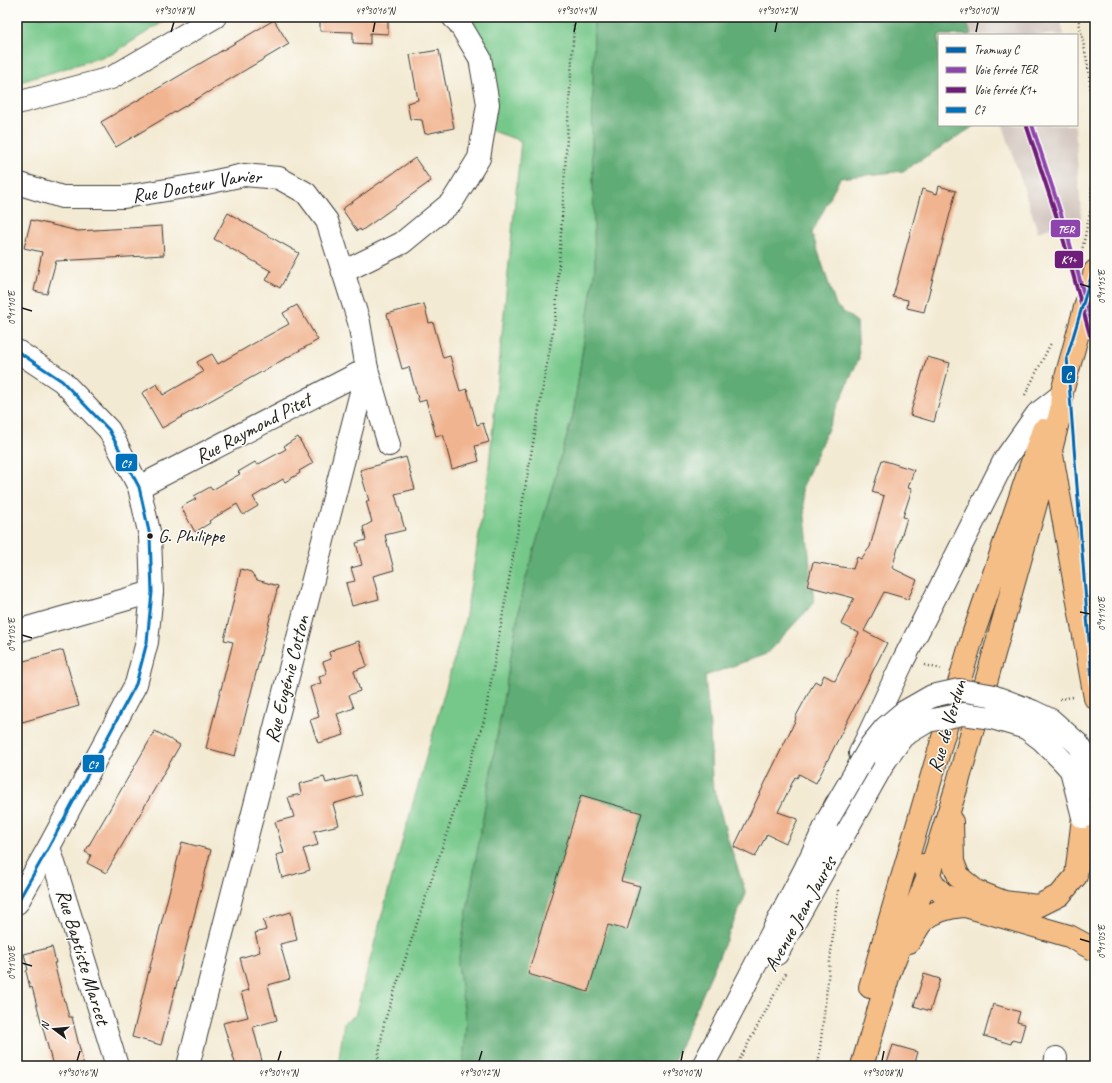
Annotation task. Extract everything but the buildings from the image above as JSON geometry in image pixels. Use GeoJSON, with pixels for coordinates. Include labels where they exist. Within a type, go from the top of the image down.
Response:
{"type":"FeatureCollection","features":[{"type":"Feature","properties":{"kind":"main road","name":"Rue de Verdun"},"geometry":{"type":"LineString","coordinates":[[862,1066],[890,971],[929,874],[956,789],[1052,450],[1061,410],[1061,394],[1088,265]]}},
{"type":"Feature","properties":{"kind":"main road","name":"Rue de Verdun"},"geometry":{"type":"LineString","coordinates":[[849,1066],[875,968],[973,635],[1045,426],[1061,394]]}},
{"type":"Feature","properties":{"kind":"main road"},"geometry":{"type":"LineString","coordinates":[[1052,450],[1095,698]]}},
{"type":"Feature","properties":{"kind":"main road"},"geometry":{"type":"LineString","coordinates":[[956,789],[951,828],[953,862],[959,877],[976,891],[1004,902],[1038,906],[1060,895],[1076,876],[1083,817]]}},
{"type":"Feature","properties":{"kind":"main road"},"geometry":{"type":"LineString","coordinates":[[919,820],[919,850],[921,862],[935,886],[942,893],[965,906],[1069,936],[1095,950]]}},
{"type":"Feature","properties":{"kind":"main road"},"geometry":{"type":"LineString","coordinates":[[890,971],[923,921],[937,912],[950,907],[965,906]]}},
{"type":"Feature","properties":{"kind":"street"},"geometry":{"type":"LineString","coordinates":[[17,103],[111,78],[215,17]]}},
{"type":"Feature","properties":{"kind":"street"},"geometry":{"type":"LineString","coordinates":[[343,272],[402,243],[452,202],[479,158],[488,104],[480,58],[459,23],[453,17]]}},
{"type":"Feature","properties":{"kind":"street","name":"Rue Docteur Vanier"},"geometry":{"type":"LineString","coordinates":[[17,183],[62,197],[124,197],[197,185],[244,175],[279,178],[306,193],[327,221],[359,322],[367,368]]}},
{"type":"Feature","properties":{"kind":"street"},"geometry":{"type":"LineString","coordinates":[[17,350],[62,381],[109,430],[139,487],[150,536],[152,592],[147,642],[136,684],[50,847],[17,902]]}},
{"type":"Feature","properties":{"kind":"street"},"geometry":{"type":"LineString","coordinates":[[367,368],[390,445]]}},
{"type":"Feature","properties":{"kind":"street","name":"Rue Raymond Pitet"},"geometry":{"type":"LineString","coordinates":[[139,487],[367,368]]}},
{"type":"Feature","properties":{"kind":"street","name":"Rue Eugénie Cotton"},"geometry":{"type":"LineString","coordinates":[[188,1066],[367,368]]}},
{"type":"Feature","properties":{"kind":"street"},"geometry":{"type":"LineString","coordinates":[[812,874],[827,821],[904,659],[1005,459],[1037,414],[1061,394]]}},
{"type":"Feature","properties":{"kind":"street"},"geometry":{"type":"LineString","coordinates":[[17,631],[152,592]]}},
{"type":"Feature","properties":{"kind":"street"},"geometry":{"type":"LineString","coordinates":[[827,821],[871,745],[885,728],[904,712],[932,696],[959,690],[990,695],[1051,720],[1078,744],[1086,756],[1095,788]]}},
{"type":"Feature","properties":{"kind":"street","name":"Avenue Jean Jaurès"},"geometry":{"type":"LineString","coordinates":[[703,1066],[812,874],[885,761],[903,736],[928,721],[963,714],[992,718],[1026,728],[1042,740],[1071,770],[1083,817]]}},
{"type":"Feature","properties":{"kind":"street"},"geometry":{"type":"LineString","coordinates":[[1083,817],[1095,844]]}},
{"type":"Feature","properties":{"kind":"street","name":"Rue Baptiste Marcet"},"geometry":{"type":"LineString","coordinates":[[50,847],[117,1066]]}},
{"type":"Feature","properties":{"kind":"street","name":"Avenue Jean Jaurès"},"geometry":{"type":"LineString","coordinates":[[713,1066],[812,874]]}},
{"type":"Feature","properties":{"kind":"path"},"geometry":{"type":"LineString","coordinates":[[377,1066],[384,1024],[484,721],[556,313],[574,26],[570,17]]}},
{"type":"Feature","properties":{"kind":"path"},"geometry":{"type":"LineString","coordinates":[[1078,17],[1088,66],[1094,135],[1088,265]]}},
{"type":"Feature","properties":{"kind":"path"},"geometry":{"type":"LineString","coordinates":[[904,659],[946,670]]}},
{"type":"Feature","properties":{"kind":"path"},"geometry":{"type":"LineString","coordinates":[[812,874],[838,891],[818,1066]]}},
{"type":"Feature","properties":{"kind":"path"},"geometry":{"type":"LineString","coordinates":[[736,1066],[788,969]]}},
{"type":"Feature","properties":{"kind":"shaded area"},"geometry":{"type":"Polygon","coordinates":[[[965,17],[1060,17],[1064,34],[971,34],[965,17]]]}},
{"type":"Feature","properties":{"kind":"shaded area"},"geometry":{"type":"Polygon","coordinates":[[[1003,126],[1075,126],[1081,218],[1038,232],[1003,126]]]}},
{"type":"Feature","properties":{"kind":"green space"},"geometry":{"type":"Polygon","coordinates":[[[17,17],[171,17],[112,54],[17,83],[17,17]]]}},
{"type":"Feature","properties":{"kind":"green space"},"geometry":{"type":"Polygon","coordinates":[[[457,17],[594,17],[592,144],[595,267],[573,415],[522,592],[458,963],[466,1024],[463,1066],[338,1066],[344,1022],[355,1016],[391,881],[465,620],[487,486],[521,141],[490,130],[457,17]]]}},
{"type":"Feature","properties":{"kind":"green space"},"geometry":{"type":"Polygon","coordinates":[[[594,17],[965,17],[971,34],[938,34],[938,126],[974,126],[903,171],[840,178],[812,233],[836,306],[857,322],[859,358],[802,488],[814,603],[766,654],[705,676],[710,727],[712,781],[727,836],[746,894],[675,1058],[670,1066],[463,1066],[466,1024],[458,963],[522,592],[573,415],[595,267],[592,144],[594,17]]]}},
{"type":"Feature","properties":{"kind":"tram line","name":"C"},"geometry":{"type":"LineString","coordinates":[[1095,264],[1067,357],[1095,719]]}},
{"type":"Feature","properties":{"kind":"rail line","name":"TER"},"geometry":{"type":"LineString","coordinates":[[1032,126],[1064,223],[1095,334]]}},
{"type":"Feature","properties":{"kind":"rail line","name":"K1+"},"geometry":{"type":"LineString","coordinates":[[1027,127],[1059,224],[1090,335]]}},
{"type":"Feature","properties":{"kind":"transit line","name":"C7"},"geometry":{"type":"LineString","coordinates":[[17,351],[62,381],[109,430],[139,487],[150,536],[152,592],[147,642],[136,684],[49,847],[17,903]]}},
{"type":"Feature","properties":{"kind":"place","name":"G. Philippe"},"geometry":{"type":"Point","coordinates":[150,536]}}]}
